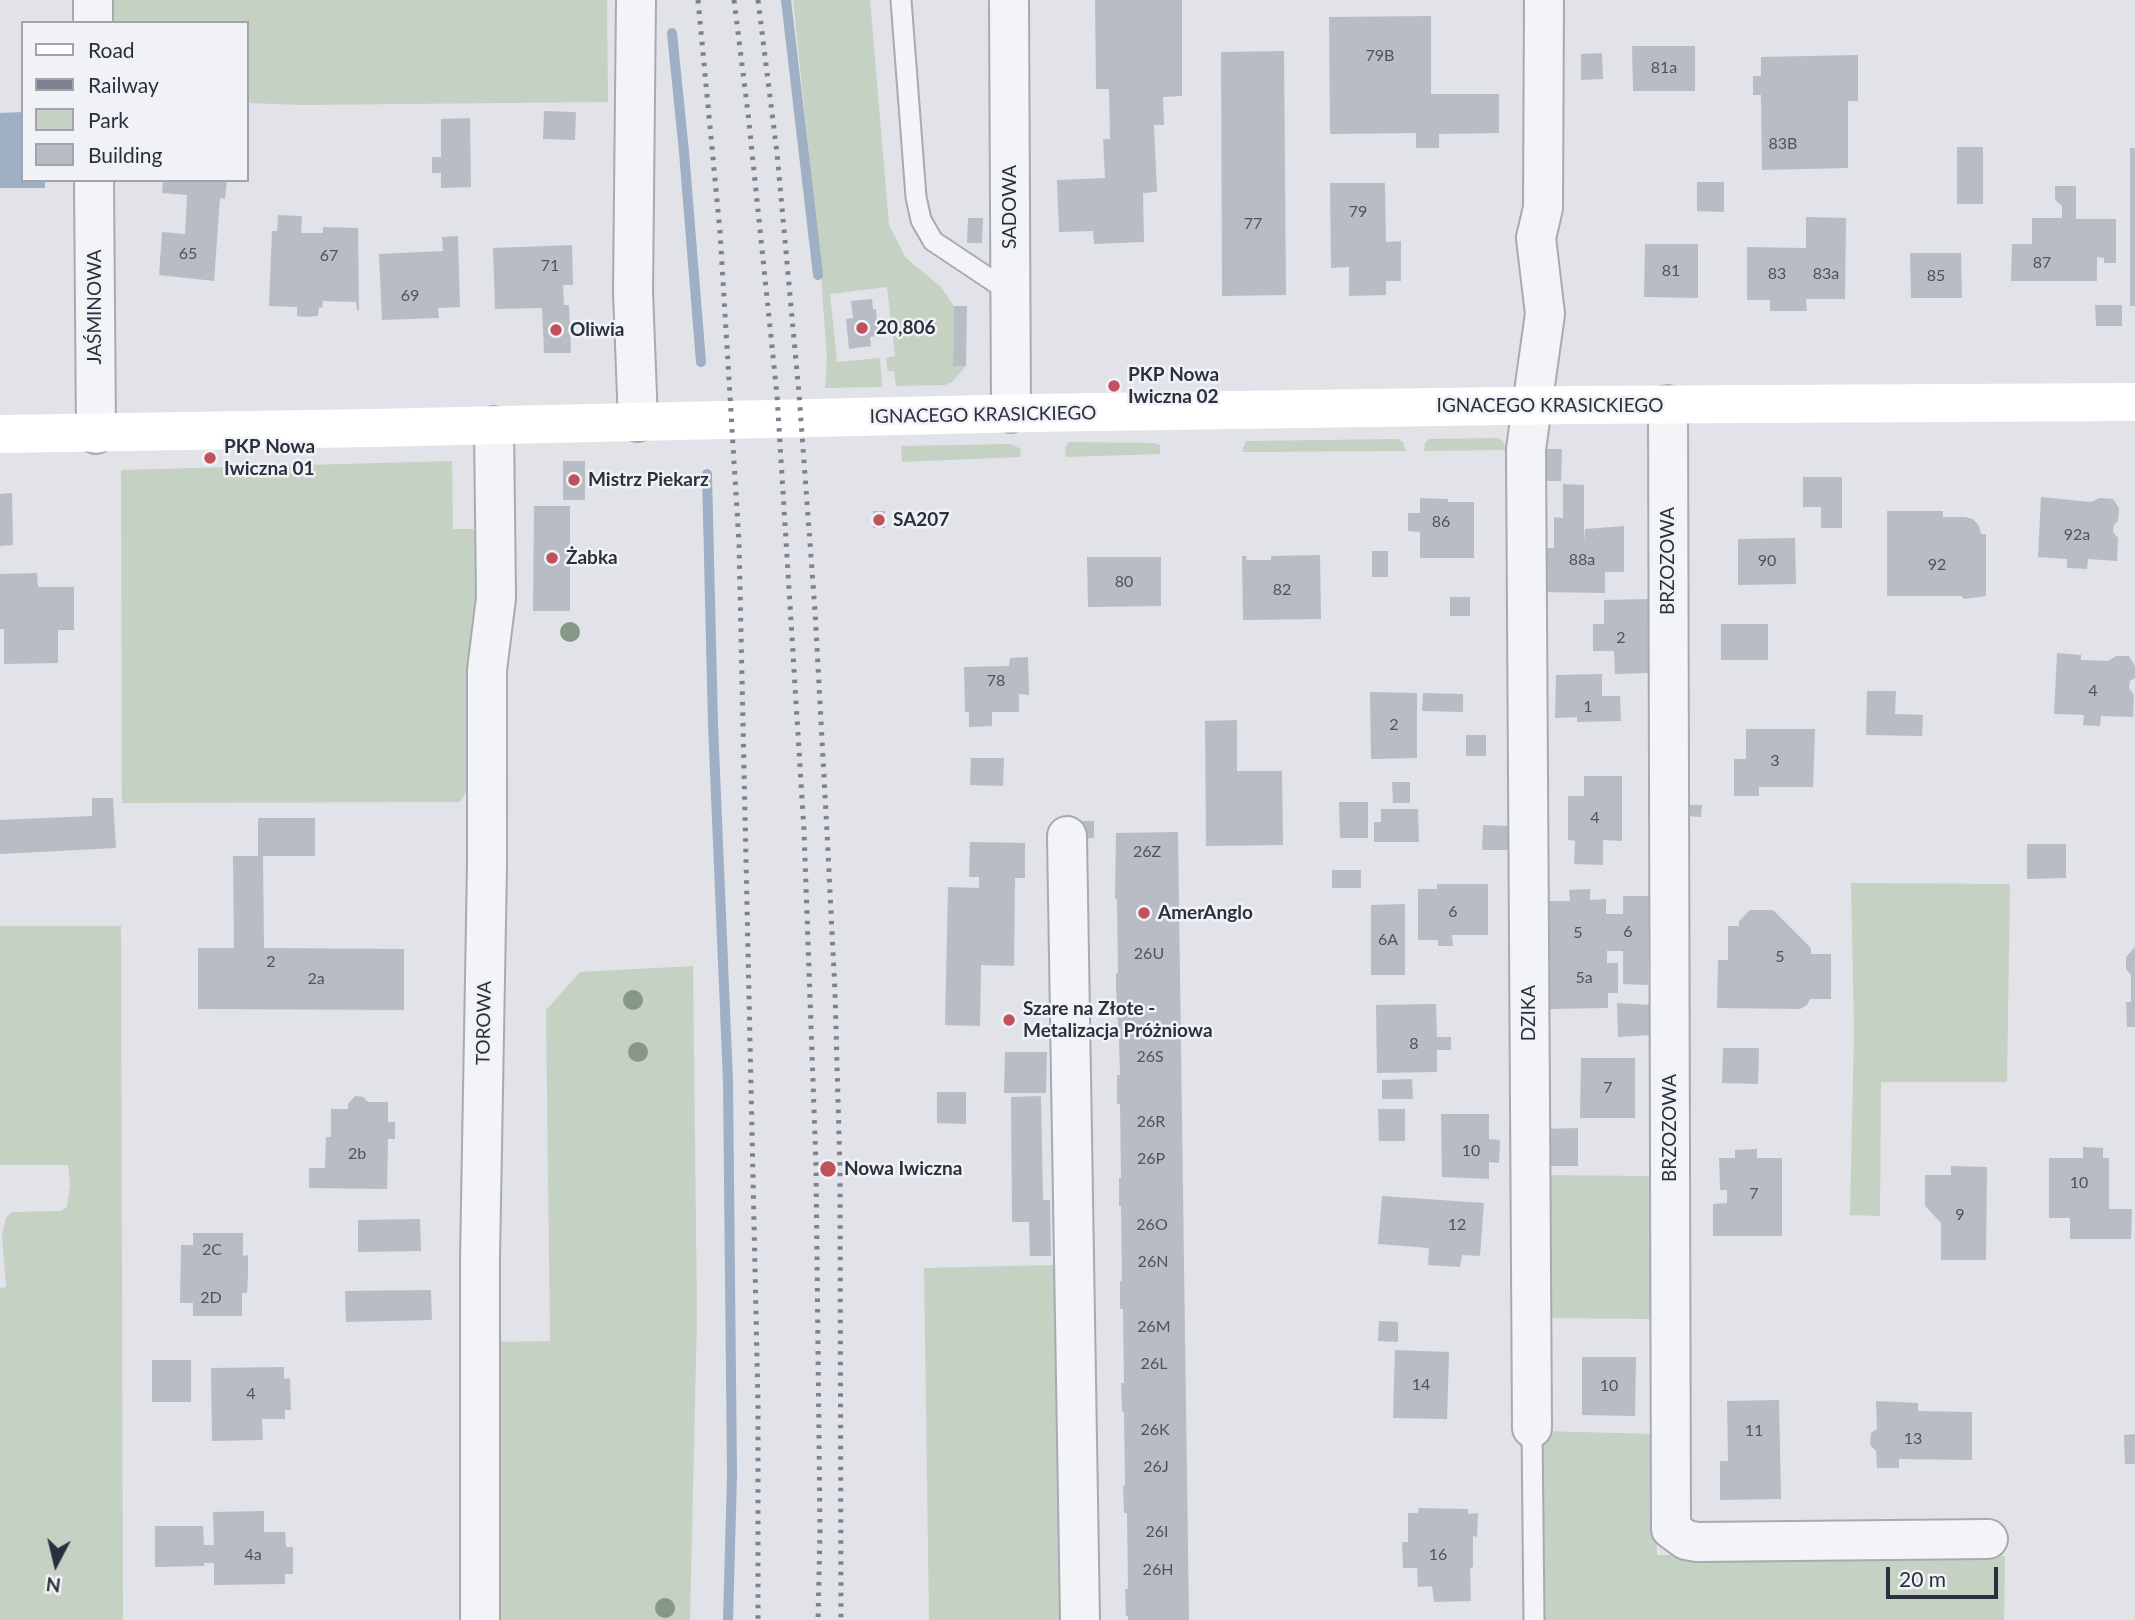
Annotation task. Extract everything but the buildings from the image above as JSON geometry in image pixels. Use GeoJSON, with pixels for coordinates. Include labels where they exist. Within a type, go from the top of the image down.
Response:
{"type":"FeatureCollection","features":[{"type":"Feature","properties":{"kind":"street"},"geometry":{"type":"LineString","coordinates":[[93,0],[93,21]]}},
{"type":"Feature","properties":{"kind":"street"},"geometry":{"type":"LineString","coordinates":[[636,0],[632,292],[638,422]]}},
{"type":"Feature","properties":{"kind":"street","name":"SADOWA"},"geometry":{"type":"LineString","coordinates":[[1009,0],[1011,413]]}},
{"type":"Feature","properties":{"kind":"street","name":"DZIKA"},"geometry":{"type":"LineString","coordinates":[[1532,1428],[1526,449],[1545,314],[1536,238],[1543,208],[1544,0]]}},
{"type":"Feature","properties":{"kind":"street","name":"JAŚMINOWA"},"geometry":{"type":"LineString","coordinates":[[94,182],[96,433]]}},
{"type":"Feature","properties":{"kind":"street","name":"IGNACEGO KRASICKIEGO"},"geometry":{"type":"LineString","coordinates":[[0,434],[494,426],[1011,413],[2135,402]]}},
{"type":"Feature","properties":{"kind":"street","name":"BRZOZOWA"},"geometry":{"type":"LineString","coordinates":[[1668,405],[1671,1529],[1674,1534],[1697,1542],[1988,1539]]}},
{"type":"Feature","properties":{"kind":"street","name":"TOROWA"},"geometry":{"type":"LineString","coordinates":[[480,1620],[480,1271],[487,866],[487,670],[496,598],[494,426]]}},
{"type":"Feature","properties":{"kind":"street"},"geometry":{"type":"LineString","coordinates":[[1067,836],[1080,1620]]}},
{"type":"Feature","properties":{"kind":"lane"},"geometry":{"type":"LineString","coordinates":[[901,0],[916,197],[921,220],[933,241],[1011,293]]}},
{"type":"Feature","properties":{"kind":"lane","name":"DZIKA"},"geometry":{"type":"LineString","coordinates":[[1532,1428],[1534,1620]]}},
{"type":"Feature","properties":{"kind":"green space"},"geometry":{"type":"Polygon","coordinates":[[[113,0],[607,0],[608,102],[302,105],[248,103],[248,21],[113,21],[113,0]]]}},
{"type":"Feature","properties":{"kind":"green space"},"geometry":{"type":"Polygon","coordinates":[[[793,0],[870,0],[889,225],[906,258],[941,287],[954,306],[953,365],[966,366],[952,382],[945,385],[896,386],[894,371],[888,371],[886,358],[895,356],[887,287],[830,294],[837,362],[880,358],[882,387],[825,388],[827,358],[820,261],[793,0]]]}},
{"type":"Feature","properties":{"kind":"green space"},"geometry":{"type":"Polygon","coordinates":[[[1498,438],[1507,450],[1424,451],[1425,443],[1429,439],[1498,438]]]}},
{"type":"Feature","properties":{"kind":"green space"},"geometry":{"type":"Polygon","coordinates":[[[1398,439],[1403,442],[1406,451],[1242,452],[1246,441],[1398,439]]]}},
{"type":"Feature","properties":{"kind":"green space"},"geometry":{"type":"Polygon","coordinates":[[[1069,442],[1154,443],[1160,445],[1160,454],[1066,457],[1065,448],[1069,442]]]}},
{"type":"Feature","properties":{"kind":"green space"},"geometry":{"type":"Polygon","coordinates":[[[1011,444],[1021,449],[1020,457],[902,462],[901,446],[1011,444]]]}},
{"type":"Feature","properties":{"kind":"green space"},"geometry":{"type":"Polygon","coordinates":[[[452,461],[453,529],[478,529],[477,774],[460,802],[122,803],[121,470],[452,461]]]}},
{"type":"Feature","properties":{"kind":"green space"},"geometry":{"type":"Polygon","coordinates":[[[1851,883],[2010,884],[2007,1082],[1881,1082],[1880,1216],[1850,1215],[1854,1032],[1851,883]]]}},
{"type":"Feature","properties":{"kind":"green space"},"geometry":{"type":"Polygon","coordinates":[[[0,926],[121,926],[123,1620],[0,1620],[0,1288],[6,1287],[2,1235],[6,1218],[12,1212],[61,1211],[67,1207],[70,1185],[68,1165],[0,1165],[0,926]]]}},
{"type":"Feature","properties":{"kind":"green space"},"geometry":{"type":"Polygon","coordinates":[[[693,966],[697,1316],[690,1620],[495,1620],[495,1342],[550,1341],[546,1010],[580,972],[693,966]]]}},
{"type":"Feature","properties":{"kind":"green space"},"geometry":{"type":"Polygon","coordinates":[[[1541,1175],[1651,1176],[1651,1319],[1542,1318],[1541,1175]]]}},
{"type":"Feature","properties":{"kind":"green space"},"geometry":{"type":"Polygon","coordinates":[[[1054,1265],[1060,1620],[929,1620],[924,1268],[1054,1265]]]}},
{"type":"Feature","properties":{"kind":"green space"},"geometry":{"type":"Polygon","coordinates":[[[1541,1431],[1654,1434],[1657,1555],[2005,1556],[2004,1620],[1543,1620],[1541,1431]]]}},
{"type":"Feature","properties":{"kind":"water"},"geometry":{"type":"Polygon","coordinates":[[[21,112],[21,182],[45,182],[45,188],[0,188],[0,113],[21,112]]]}},
{"type":"Feature","properties":{"kind":"waterway"},"geometry":{"type":"LineString","coordinates":[[786,0],[818,275]]}},
{"type":"Feature","properties":{"kind":"waterway"},"geometry":{"type":"LineString","coordinates":[[672,33],[701,362]]}},
{"type":"Feature","properties":{"kind":"waterway"},"geometry":{"type":"LineString","coordinates":[[707,474],[713,724],[728,1081],[732,1475],[728,1620]]}},
{"type":"Feature","properties":{"kind":"railway"},"geometry":{"type":"LineString","coordinates":[[698,0],[720,232],[739,543],[758,1404],[758,1620]]}},
{"type":"Feature","properties":{"kind":"railway"},"geometry":{"type":"LineString","coordinates":[[734,0],[777,395],[804,831],[816,1165],[820,1531],[818,1620]]}},
{"type":"Feature","properties":{"kind":"railway"},"geometry":{"type":"LineString","coordinates":[[758,0],[777,153],[799,394],[815,611],[827,832],[840,1172],[841,1620]]}},
{"type":"Feature","properties":{"kind":"place","name":"20,806"},"geometry":{"type":"Point","coordinates":[862,328]}},
{"type":"Feature","properties":{"kind":"place","name":"Oliwia"},"geometry":{"type":"Point","coordinates":[556,330]}},
{"type":"Feature","properties":{"kind":"place","name":"PKP Nowa Iwiczna 02"},"geometry":{"type":"Point","coordinates":[1114,386]}},
{"type":"Feature","properties":{"kind":"place","name":"PKP Nowa Iwiczna 01"},"geometry":{"type":"Point","coordinates":[210,458]}},
{"type":"Feature","properties":{"kind":"place","name":"Mistrz Piekarz"},"geometry":{"type":"Point","coordinates":[574,480]}},
{"type":"Feature","properties":{"kind":"place","name":"SA207"},"geometry":{"type":"Point","coordinates":[879,520]}},
{"type":"Feature","properties":{"kind":"place","name":"Żabka"},"geometry":{"type":"Point","coordinates":[552,558]}},
{"type":"Feature","properties":{"kind":"place","name":"AmerAnglo"},"geometry":{"type":"Point","coordinates":[1144,913]}},
{"type":"Feature","properties":{"kind":"place","name":"Szare na Złote - Metalizacja Próżniowa"},"geometry":{"type":"Point","coordinates":[1009,1020]}},
{"type":"Feature","properties":{"kind":"place","name":"Nowa Iwiczna"},"geometry":{"type":"Point","coordinates":[828,1169]}}]}
